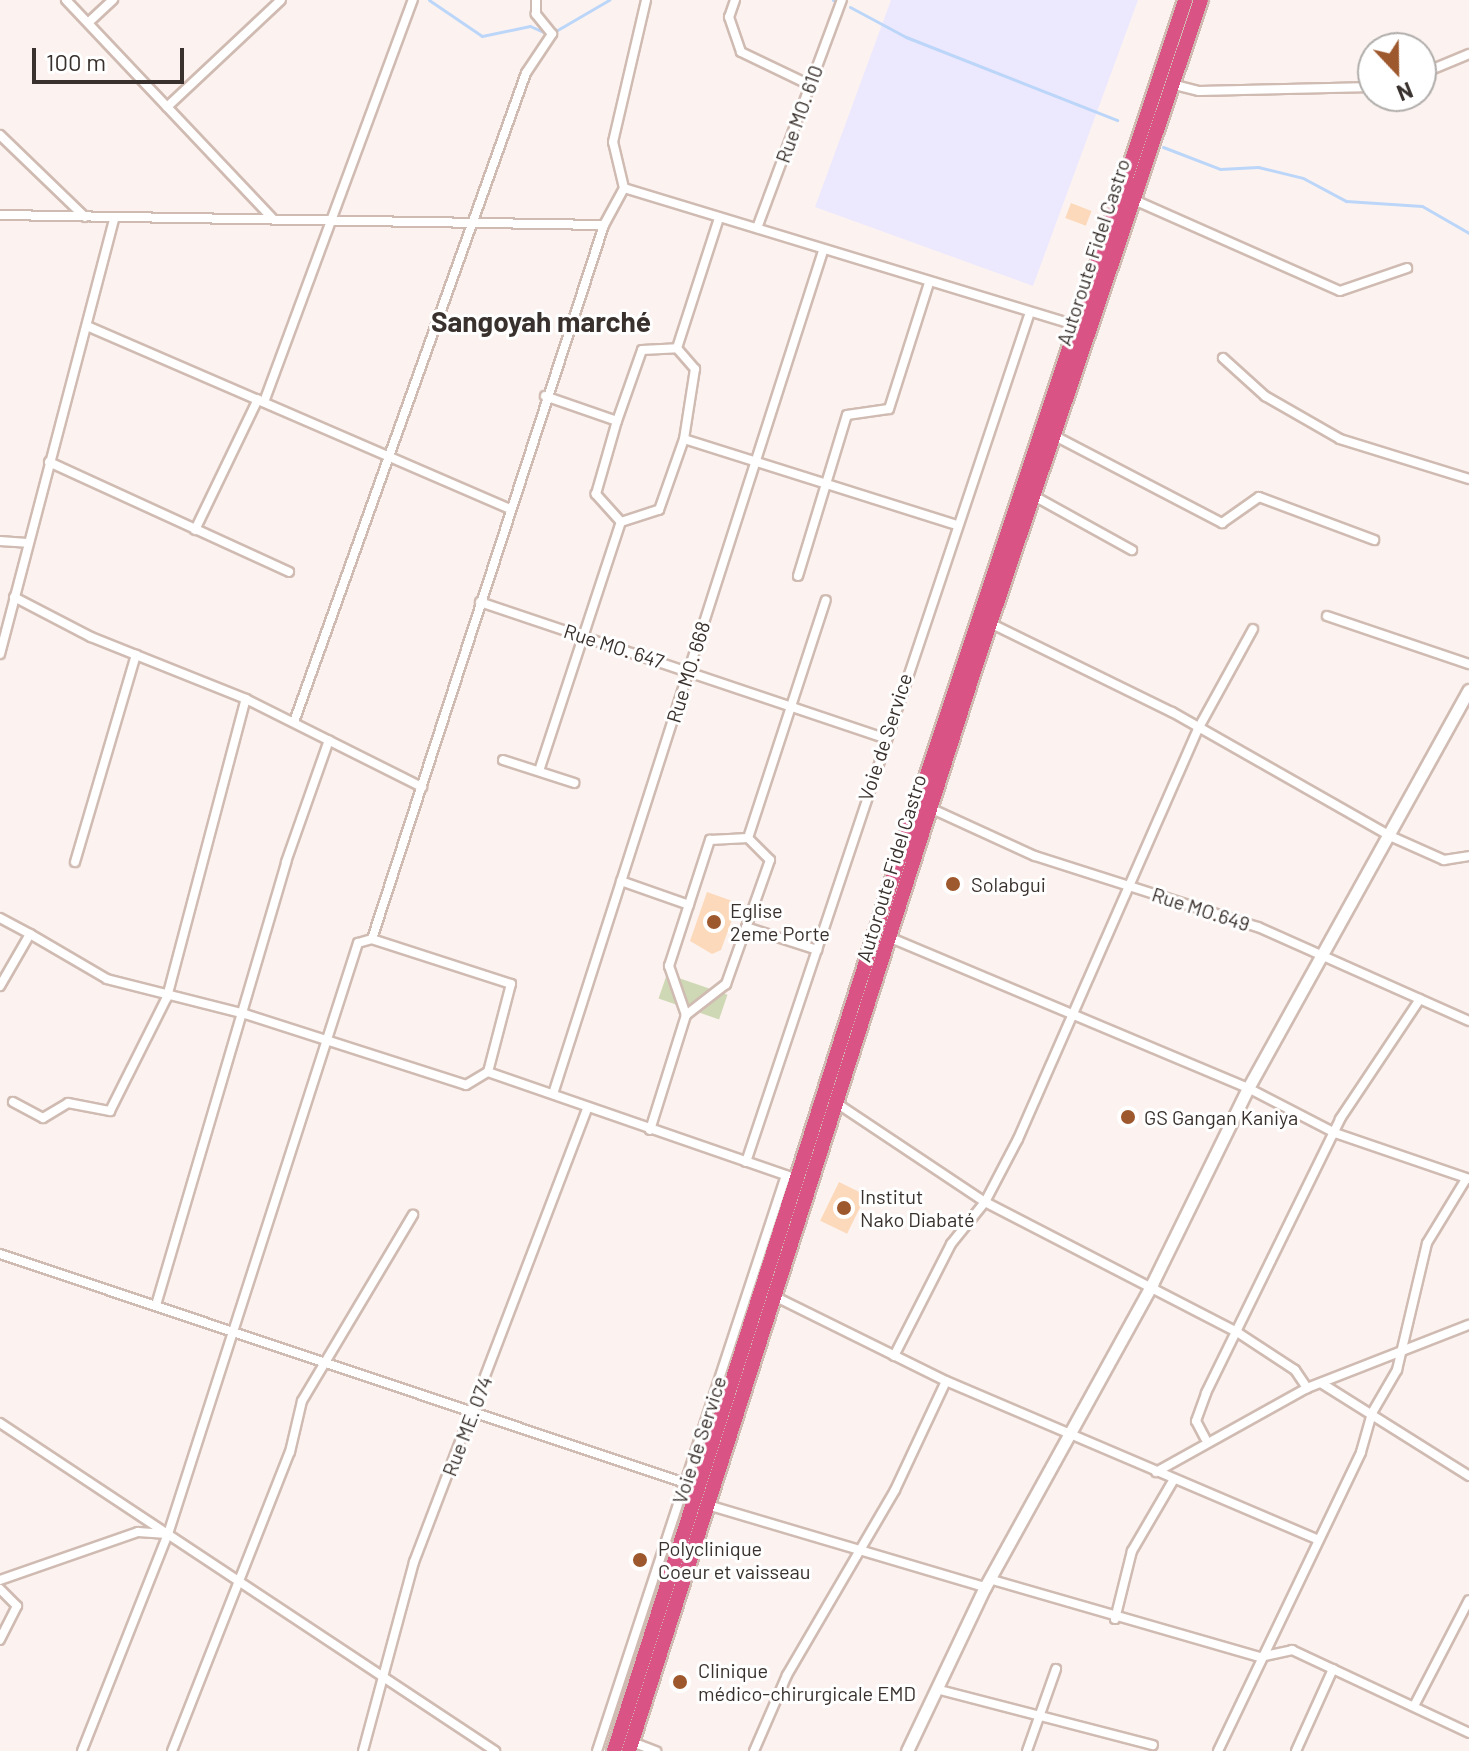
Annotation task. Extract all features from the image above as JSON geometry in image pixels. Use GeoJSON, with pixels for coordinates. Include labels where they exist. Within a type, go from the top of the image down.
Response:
{"type":"FeatureCollection","features":[{"type":"Feature","properties":{"kind":"highway","name":"Autoroute Fidel Castro"},"geometry":{"type":"LineString","coordinates":[[614,1751],[623,1692],[1074,325],[1185,0]]}},
{"type":"Feature","properties":{"kind":"highway","name":"Autoroute Fidel Castro"},"geometry":{"type":"LineString","coordinates":[[630,1746],[778,1298],[990,623],[1131,199],[1201,0]]}},
{"type":"Feature","properties":{"kind":"street"},"geometry":{"type":"LineString","coordinates":[[66,0],[273,219]]}},
{"type":"Feature","properties":{"kind":"street"},"geometry":{"type":"LineString","coordinates":[[89,22],[113,0]]}},
{"type":"Feature","properties":{"kind":"street"},"geometry":{"type":"LineString","coordinates":[[167,107],[281,0]]}},
{"type":"Feature","properties":{"kind":"street"},"geometry":{"type":"LineString","coordinates":[[195,530],[261,401],[413,0]]}},
{"type":"Feature","properties":{"kind":"street"},"geometry":{"type":"LineString","coordinates":[[294,722],[526,73],[551,30],[536,14],[536,0]]}},
{"type":"Feature","properties":{"kind":"street"},"geometry":{"type":"LineString","coordinates":[[372,939],[545,396],[604,225],[624,188],[613,142],[646,0]]}},
{"type":"Feature","properties":{"kind":"street"},"geometry":{"type":"LineString","coordinates":[[735,0],[729,17],[741,52],[810,85]]}},
{"type":"Feature","properties":{"kind":"street","name":"Rue MO. 610"},"geometry":{"type":"LineString","coordinates":[[757,228],[842,0]]}},
{"type":"Feature","properties":{"kind":"street"},"geometry":{"type":"LineString","coordinates":[[1437,67],[1469,54]]}},
{"type":"Feature","properties":{"kind":"street"},"geometry":{"type":"LineString","coordinates":[[1170,84],[1199,91],[1357,87]]}},
{"type":"Feature","properties":{"kind":"street"},"geometry":{"type":"LineString","coordinates":[[0,135],[85,217]]}},
{"type":"Feature","properties":{"kind":"street"},"geometry":{"type":"LineString","coordinates":[[624,188],[757,228],[928,286],[1074,325]]}},
{"type":"Feature","properties":{"kind":"street"},"geometry":{"type":"LineString","coordinates":[[1131,199],[1340,291],[1407,268]]}},
{"type":"Feature","properties":{"kind":"street"},"geometry":{"type":"LineString","coordinates":[[0,215],[604,225]]}},
{"type":"Feature","properties":{"kind":"street"},"geometry":{"type":"LineString","coordinates":[[0,654],[114,218]]}},
{"type":"Feature","properties":{"kind":"street"},"geometry":{"type":"LineString","coordinates":[[677,348],[719,218]]}},
{"type":"Feature","properties":{"kind":"street","name":"Rue MO. 668"},"geometry":{"type":"LineString","coordinates":[[553,1094],[689,671],[752,462],[823,251]]}},
{"type":"Feature","properties":{"kind":"street"},"geometry":{"type":"LineString","coordinates":[[798,576],[850,412],[889,409],[928,286]]}},
{"type":"Feature","properties":{"kind":"street","name":"Voie de Service"},"geometry":{"type":"LineString","coordinates":[[746,1162],[954,524],[1029,315]]}},
{"type":"Feature","properties":{"kind":"street"},"geometry":{"type":"LineString","coordinates":[[87,326],[261,401],[388,462],[509,509]]}},
{"type":"Feature","properties":{"kind":"street"},"geometry":{"type":"LineString","coordinates":[[621,522],[596,494],[617,421],[642,350],[677,348]]}},
{"type":"Feature","properties":{"kind":"street"},"geometry":{"type":"LineString","coordinates":[[621,522],[659,510],[684,439],[695,369],[677,348]]}},
{"type":"Feature","properties":{"kind":"street"},"geometry":{"type":"LineString","coordinates":[[1223,358],[1265,396],[1340,439],[1469,479]]}},
{"type":"Feature","properties":{"kind":"street"},"geometry":{"type":"LineString","coordinates":[[545,396],[617,421]]}},
{"type":"Feature","properties":{"kind":"street"},"geometry":{"type":"LineString","coordinates":[[1053,435],[1222,523],[1259,497],[1374,540]]}},
{"type":"Feature","properties":{"kind":"street"},"geometry":{"type":"LineString","coordinates":[[684,439],[954,524]]}},
{"type":"Feature","properties":{"kind":"street"},"geometry":{"type":"LineString","coordinates":[[49,462],[289,572]]}},
{"type":"Feature","properties":{"kind":"street"},"geometry":{"type":"LineString","coordinates":[[1034,496],[1132,550]]}},
{"type":"Feature","properties":{"kind":"street"},"geometry":{"type":"LineString","coordinates":[[539,771],[621,522]]}},
{"type":"Feature","properties":{"kind":"street"},"geometry":{"type":"LineString","coordinates":[[0,541],[27,543]]}},
{"type":"Feature","properties":{"kind":"street"},"geometry":{"type":"LineString","coordinates":[[14,597],[136,655],[246,699],[422,787]]}},
{"type":"Feature","properties":{"kind":"street"},"geometry":{"type":"LineString","coordinates":[[748,838],[789,704],[826,600]]}},
{"type":"Feature","properties":{"kind":"street","name":"Rue MO. 647"},"geometry":{"type":"LineString","coordinates":[[480,602],[885,738]]}},
{"type":"Feature","properties":{"kind":"street"},"geometry":{"type":"LineString","coordinates":[[1327,616],[1469,664]]}},
{"type":"Feature","properties":{"kind":"street"},"geometry":{"type":"LineString","coordinates":[[990,623],[1198,729],[1390,836],[1444,860],[1469,856]]}},
{"type":"Feature","properties":{"kind":"street"},"geometry":{"type":"LineString","coordinates":[[894,1356],[951,1244],[985,1202],[1072,1018],[1198,729],[1253,629]]}},
{"type":"Feature","properties":{"kind":"street"},"geometry":{"type":"LineString","coordinates":[[75,862],[136,655]]}},
{"type":"Feature","properties":{"kind":"street"},"geometry":{"type":"LineString","coordinates":[[907,1751],[987,1583],[1152,1284],[1248,1088],[1323,958],[1469,690]]}},
{"type":"Feature","properties":{"kind":"street"},"geometry":{"type":"LineString","coordinates":[[13,1102],[43,1118],[68,1103],[110,1111],[167,997],[246,699]]}},
{"type":"Feature","properties":{"kind":"street"},"geometry":{"type":"LineString","coordinates":[[156,1305],[245,1014],[286,862],[329,740]]}},
{"type":"Feature","properties":{"kind":"street"},"geometry":{"type":"LineString","coordinates":[[503,760],[574,783]]}},
{"type":"Feature","properties":{"kind":"street","name":"Rue MO.649"},"geometry":{"type":"LineString","coordinates":[[930,808],[1035,856],[1258,927],[1469,1021]]}},
{"type":"Feature","properties":{"kind":"street"},"geometry":{"type":"LineString","coordinates":[[650,1130],[686,1015],[726,984],[770,860],[748,838],[710,840],[669,966],[686,1015]]}},
{"type":"Feature","properties":{"kind":"street"},"geometry":{"type":"LineString","coordinates":[[621,881],[689,905]]}},
{"type":"Feature","properties":{"kind":"street"},"geometry":{"type":"LineString","coordinates":[[0,918],[107,979],[167,997],[245,1014],[327,1041],[466,1085],[488,1072],[511,984],[372,939],[358,943],[327,1041],[229,1330],[168,1534],[82,1751]]}},
{"type":"Feature","properties":{"kind":"street"},"geometry":{"type":"LineString","coordinates":[[746,927],[817,950]]}},
{"type":"Feature","properties":{"kind":"street"},"geometry":{"type":"LineString","coordinates":[[0,986],[30,934]]}},
{"type":"Feature","properties":{"kind":"street"},"geometry":{"type":"LineString","coordinates":[[891,938],[1072,1018],[1248,1088],[1335,1133],[1468,1179],[1427,1243],[1397,1352],[1397,1370],[1372,1413],[1318,1540],[1218,1751]]}},
{"type":"Feature","properties":{"kind":"street"},"geometry":{"type":"LineString","coordinates":[[1205,1438],[1196,1421],[1237,1332],[1335,1133],[1420,999]]}},
{"type":"Feature","properties":{"kind":"street"},"geometry":{"type":"LineString","coordinates":[[488,1072],[792,1177]]}},
{"type":"Feature","properties":{"kind":"street"},"geometry":{"type":"LineString","coordinates":[[838,1104],[985,1202],[1152,1284],[1237,1332],[1295,1370],[1307,1388]]}},
{"type":"Feature","properties":{"kind":"street","name":"Rue ME. 074"},"geometry":{"type":"LineString","coordinates":[[363,1751],[414,1562],[588,1107]]}},
{"type":"Feature","properties":{"kind":"street"},"geometry":{"type":"LineString","coordinates":[[172,1751],[302,1401],[413,1215]]}},
{"type":"Feature","properties":{"kind":"street"},"geometry":{"type":"LineString","coordinates":[[0,1254],[685,1483]]}},
{"type":"Feature","properties":{"kind":"street"},"geometry":{"type":"LineString","coordinates":[[778,1298],[946,1381],[1072,1429],[1156,1472],[1318,1540]]}},
{"type":"Feature","properties":{"kind":"street"},"geometry":{"type":"LineString","coordinates":[[1156,1472],[1205,1438],[1307,1388],[1469,1325]]}},
{"type":"Feature","properties":{"kind":"street"},"geometry":{"type":"LineString","coordinates":[[754,1751],[787,1675],[864,1545],[946,1381]]}},
{"type":"Feature","properties":{"kind":"street"},"geometry":{"type":"LineString","coordinates":[[1321,1383],[1469,1476]]}},
{"type":"Feature","properties":{"kind":"street","name":"Voie de Service"},"geometry":{"type":"LineString","coordinates":[[648,1616],[685,1483],[714,1414]]}},
{"type":"Feature","properties":{"kind":"street"},"geometry":{"type":"LineString","coordinates":[[0,1423],[495,1751]]}},
{"type":"Feature","properties":{"kind":"street"},"geometry":{"type":"LineString","coordinates":[[1115,1619],[1132,1551],[1174,1479]]}},
{"type":"Feature","properties":{"kind":"street"},"geometry":{"type":"LineString","coordinates":[[711,1506],[864,1545],[987,1583],[1260,1657],[1292,1650],[1469,1733]]}},
{"type":"Feature","properties":{"kind":"street"},"geometry":{"type":"LineString","coordinates":[[0,1580],[138,1532],[168,1534]]}},
{"type":"Feature","properties":{"kind":"street"},"geometry":{"type":"LineString","coordinates":[[0,1589],[17,1606],[0,1640]]}},
{"type":"Feature","properties":{"kind":"street"},"geometry":{"type":"LineString","coordinates":[[1414,1706],[1469,1600]]}},
{"type":"Feature","properties":{"kind":"street"},"geometry":{"type":"LineString","coordinates":[[1027,1751],[1056,1669]]}},
{"type":"Feature","properties":{"kind":"street"},"geometry":{"type":"LineString","coordinates":[[1296,1751],[1333,1669]]}},
{"type":"Feature","properties":{"kind":"street"},"geometry":{"type":"LineString","coordinates":[[936,1689],[1153,1745]]}},
{"type":"Feature","properties":{"kind":"street"},"geometry":{"type":"LineString","coordinates":[[597,1751],[623,1692]]}},
{"type":"Feature","properties":{"kind":"street"},"geometry":{"type":"LineString","coordinates":[[630,1746],[656,1751]]}},
{"type":"Feature","properties":{"kind":"shaded area"},"geometry":{"type":"Polygon","coordinates":[[[891,0],[1138,0],[1033,286],[815,207],[891,0]]]}},
{"type":"Feature","properties":{"kind":"green space"},"geometry":{"type":"Polygon","coordinates":[[[667,974],[728,995],[719,1019],[659,999],[667,974]]]}},
{"type":"Feature","properties":{"kind":"building"},"geometry":{"type":"Polygon","coordinates":[[[1071,203],[1092,211],[1086,226],[1065,218],[1071,203]]]}},
{"type":"Feature","properties":{"kind":"building","name":"Eglise 2eme Porte"},"geometry":{"type":"Polygon","coordinates":[[[707,892],[738,903],[721,950],[712,954],[690,941],[707,892]]]}},
{"type":"Feature","properties":{"kind":"building","name":"Institut Nako Diabaté"},"geometry":{"type":"Polygon","coordinates":[[[839,1182],[866,1195],[847,1234],[820,1221],[839,1182]]]}},
{"type":"Feature","properties":{"kind":"waterway"},"geometry":{"type":"LineString","coordinates":[[429,0],[482,36],[530,26],[546,33]]}},
{"type":"Feature","properties":{"kind":"waterway"},"geometry":{"type":"LineString","coordinates":[[554,32],[609,0]]}},
{"type":"Feature","properties":{"kind":"waterway"},"geometry":{"type":"LineString","coordinates":[[850,7],[906,37],[1117,120]]}},
{"type":"Feature","properties":{"kind":"waterway"},"geometry":{"type":"LineString","coordinates":[[1163,147],[1220,169],[1258,167],[1303,178],[1346,201],[1422,206],[1469,233]]}},
{"type":"Feature","properties":{"kind":"place","name":"Solabgui"},"geometry":{"type":"Point","coordinates":[953,884]}},
{"type":"Feature","properties":{"kind":"place","name":"Eglise 2eme Porte"},"geometry":{"type":"Point","coordinates":[714,922]}},
{"type":"Feature","properties":{"kind":"place","name":"GS Gangan Kaniya"},"geometry":{"type":"Point","coordinates":[1128,1117]}},
{"type":"Feature","properties":{"kind":"place","name":"Institut Nako Diabaté"},"geometry":{"type":"Point","coordinates":[844,1208]}},
{"type":"Feature","properties":{"kind":"place","name":"Polyclinique Coeur et vaisseau"},"geometry":{"type":"Point","coordinates":[640,1560]}},
{"type":"Feature","properties":{"kind":"place","name":"Clinique médico-chirurgicale EMD"},"geometry":{"type":"Point","coordinates":[680,1682]}},
{"type":"Feature","properties":{"kind":"district","name":"Sangoyah marché"},"geometry":{"type":"Point","coordinates":[541,321]}}]}
